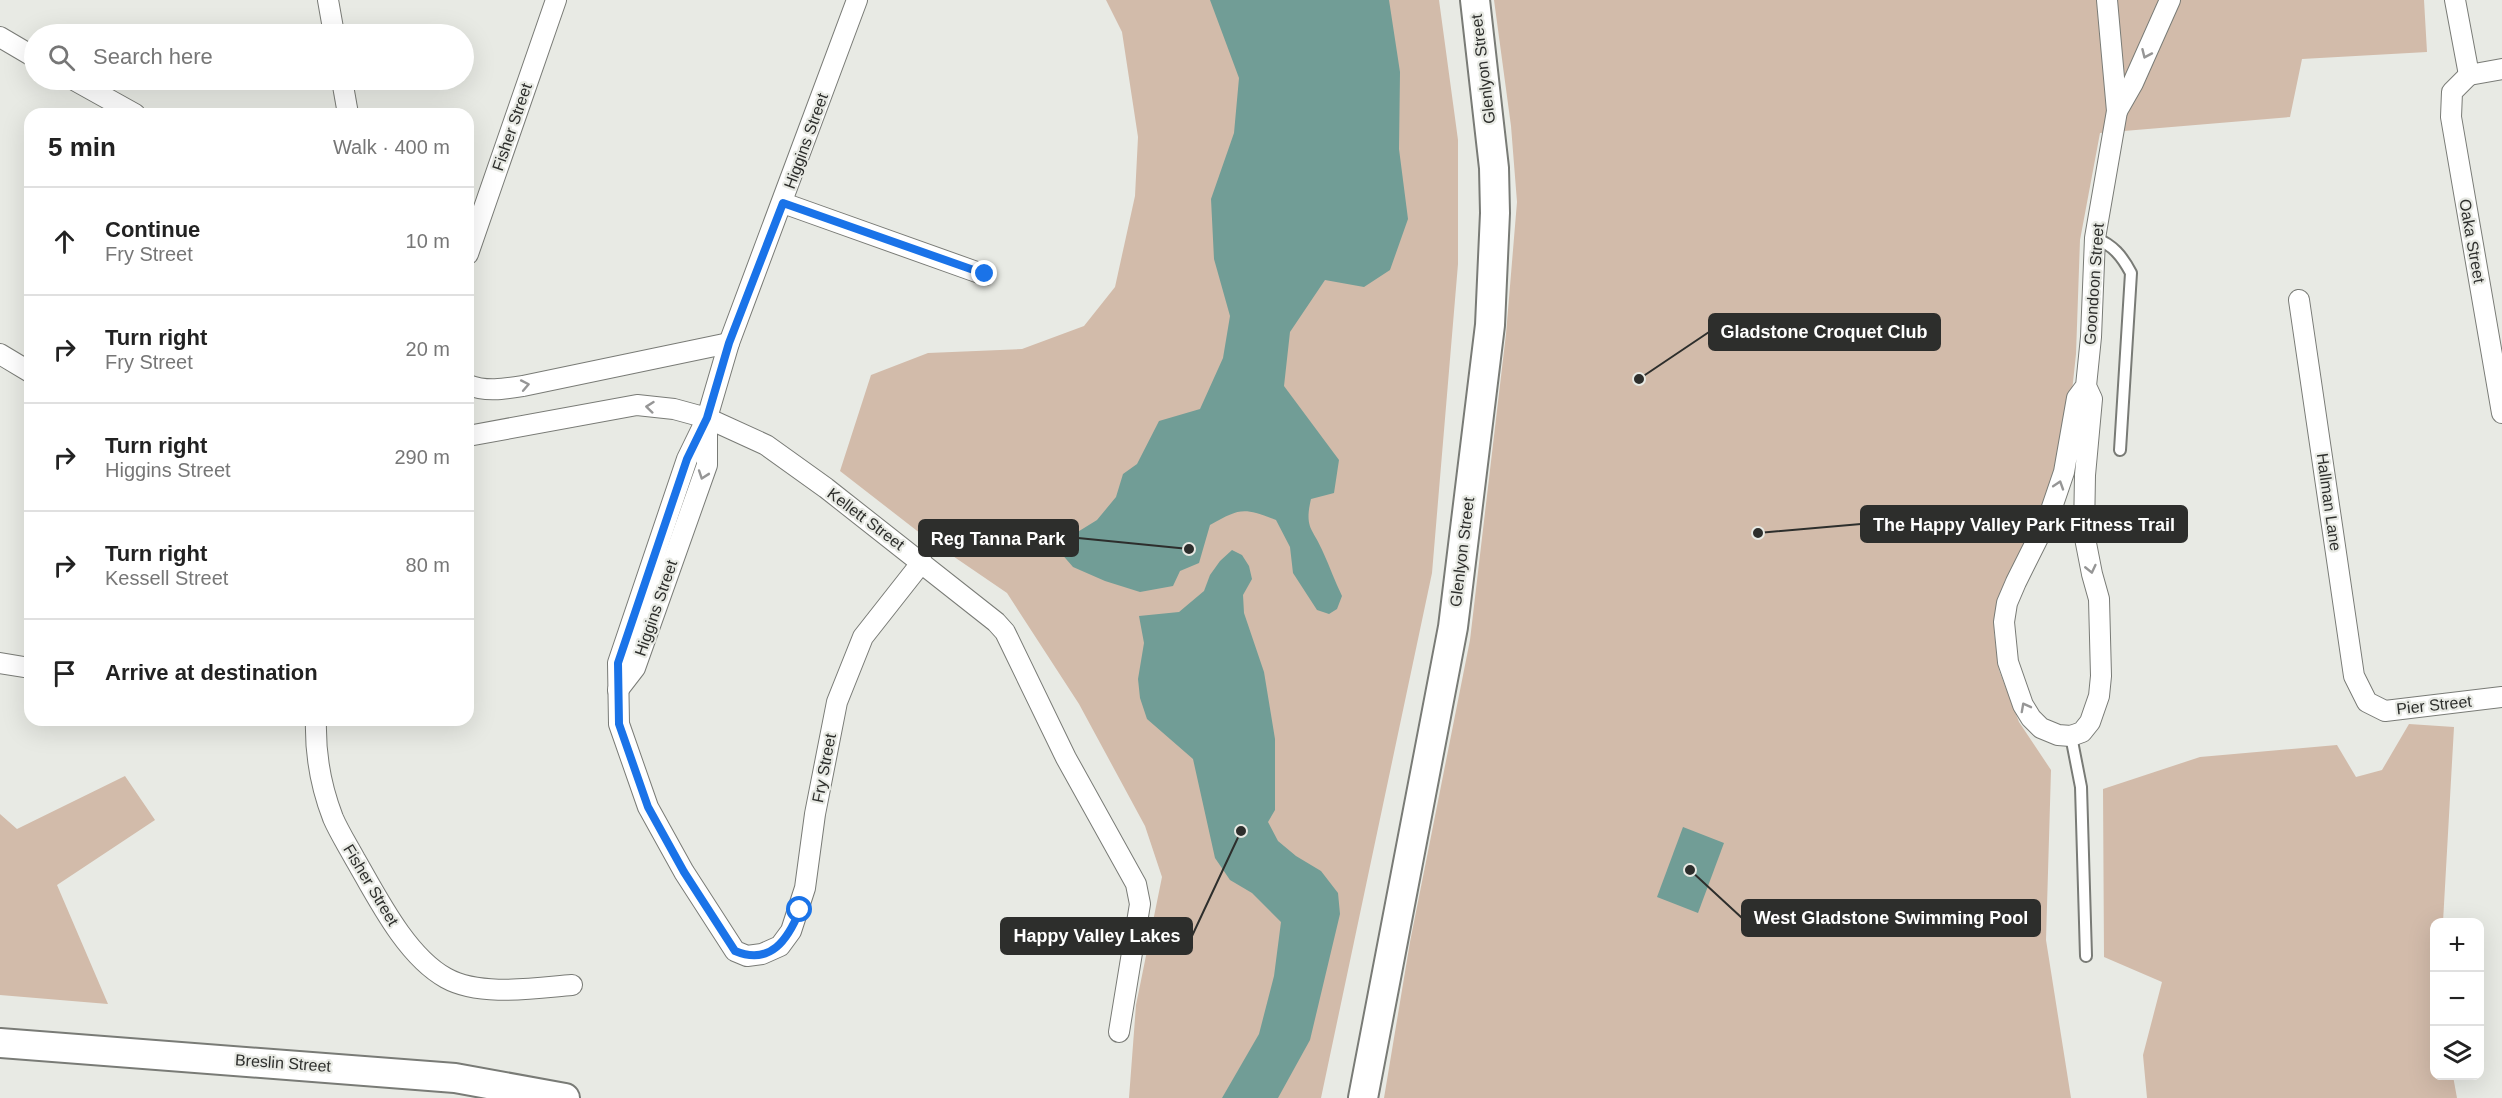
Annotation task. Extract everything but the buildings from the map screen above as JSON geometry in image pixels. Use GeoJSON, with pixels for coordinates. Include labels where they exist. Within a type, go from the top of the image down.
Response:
{"type":"FeatureCollection","features":[{"type":"Feature","properties":{"kind":"main road","name":"Glenlyon Street"},"geometry":{"type":"LineString","coordinates":[[1363,1098],[1453,627],[1490,325],[1495,213],[1494,168],[1475,0]]}},
{"type":"Feature","properties":{"kind":"main road","name":"Breslin Street"},"geometry":{"type":"LineString","coordinates":[[0,1043],[455,1078],[565,1098]]}},
{"type":"Feature","properties":{"kind":"street"},"geometry":{"type":"LineString","coordinates":[[328,0],[332,24]]}},
{"type":"Feature","properties":{"kind":"street","name":"Fisher Street"},"geometry":{"type":"LineString","coordinates":[[474,237],[556,0]]}},
{"type":"Feature","properties":{"kind":"street","name":"Higgins Street"},"geometry":{"type":"LineString","coordinates":[[735,951],[684,872],[648,807],[619,724],[618,663],[687,459],[707,418],[729,343],[857,0]]}},
{"type":"Feature","properties":{"kind":"street","name":"Goondoon Street"},"geometry":{"type":"LineString","coordinates":[[2086,386],[2077,398],[2064,472],[2049,516],[2007,603],[2004,622],[2008,662],[2023,705],[2041,728],[2058,735],[2071,736],[2082,732],[2090,722],[2099,696],[2101,676],[2099,599],[2084,533],[2085,475],[2092,399],[2086,386],[2091,338],[2095,238],[2117,111],[2110,55],[2107,0]]}},
{"type":"Feature","properties":{"kind":"street","name":"Goondoon Street"},"geometry":{"type":"LineString","coordinates":[[2117,111],[2133,83],[2170,0]]}},
{"type":"Feature","properties":{"kind":"street"},"geometry":{"type":"LineString","coordinates":[[2455,0],[2469,75],[2502,69]]}},
{"type":"Feature","properties":{"kind":"street"},"geometry":{"type":"LineString","coordinates":[[0,37],[24,51]]}},
{"type":"Feature","properties":{"kind":"street","name":"Oaka Street"},"geometry":{"type":"LineString","coordinates":[[2469,75],[2452,92],[2451,117],[2502,413]]}},
{"type":"Feature","properties":{"kind":"street"},"geometry":{"type":"LineString","coordinates":[[92,90],[124,108]]}},
{"type":"Feature","properties":{"kind":"street"},"geometry":{"type":"LineString","coordinates":[[344,90],[347,108]]}},
{"type":"Feature","properties":{"kind":"street"},"geometry":{"type":"LineString","coordinates":[[783,203],[985,274]]}},
{"type":"Feature","properties":{"kind":"street","name":"Hallman Lane"},"geometry":{"type":"LineString","coordinates":[[2299,300],[2354,676],[2367,702]]}},
{"type":"Feature","properties":{"kind":"street"},"geometry":{"type":"LineString","coordinates":[[474,387],[497,390],[523,386],[729,343]]}},
{"type":"Feature","properties":{"kind":"street"},"geometry":{"type":"LineString","coordinates":[[0,354],[24,368]]}},
{"type":"Feature","properties":{"kind":"street","name":"Kellett Street"},"geometry":{"type":"LineString","coordinates":[[474,435],[638,405],[675,409],[707,418],[766,446],[826,488],[996,622],[1005,632],[1065,758],[1136,884],[1140,904],[1119,1032]]}},
{"type":"Feature","properties":{"kind":"street","name":"Fry Street"},"geometry":{"type":"LineString","coordinates":[[735,951],[747,956],[762,954],[780,946],[791,931],[805,888],[815,814],[837,702],[863,638],[922,562]]}},
{"type":"Feature","properties":{"kind":"street"},"geometry":{"type":"LineString","coordinates":[[0,663],[24,667]]}},
{"type":"Feature","properties":{"kind":"street","name":"Pier Street"},"geometry":{"type":"LineString","coordinates":[[2367,702],[2385,711],[2502,697]]}},
{"type":"Feature","properties":{"kind":"street","name":"Fisher Street"},"geometry":{"type":"LineString","coordinates":[[316,726],[315,744],[321,778],[334,819],[387,917],[427,965],[447,979],[477,988],[526,989],[572,985]]}},
{"type":"Feature","properties":{"kind":"lane"},"geometry":{"type":"LineString","coordinates":[[2095,238],[2108,243],[2122,256],[2131,273],[2120,450]]}},
{"type":"Feature","properties":{"kind":"lane"},"geometry":{"type":"LineString","coordinates":[[2071,736],[2081,787],[2086,956]]}},
{"type":"Feature","properties":{"kind":"shaded area"},"geometry":{"type":"Polygon","coordinates":[[[1106,0],[1439,0],[1458,140],[1458,264],[1432,573],[1321,1098],[1129,1098],[1136,1005],[1162,877],[1145,826],[1079,704],[1007,593],[925,537],[840,471],[871,375],[928,353],[1022,349],[1084,326],[1115,287],[1135,196],[1138,137],[1122,32],[1106,0]]]}},
{"type":"Feature","properties":{"kind":"shaded area"},"geometry":{"type":"Polygon","coordinates":[[[1494,0],[2424,0],[2427,52],[2302,59],[2290,117],[2100,133],[2080,240],[2076,354],[2070,410],[2042,516],[2025,550],[2005,580],[1994,631],[1999,670],[2019,722],[2051,770],[2046,940],[2071,1098],[1384,1098],[1410,942],[1470,640],[1506,334],[1517,202],[1511,126],[1494,0]]]}},
{"type":"Feature","properties":{"kind":"shaded area"},"geometry":{"type":"Polygon","coordinates":[[[2409,724],[2454,727],[2443,918],[2430,918],[2430,1080],[2454,1080],[2457,1098],[2147,1098],[2143,1055],[2162,982],[2104,957],[2103,789],[2200,757],[2337,745],[2356,777],[2382,770],[2409,724]]]}},
{"type":"Feature","properties":{"kind":"shaded area"},"geometry":{"type":"Polygon","coordinates":[[[125,776],[155,820],[57,885],[108,1004],[0,995],[0,814],[17,829],[125,776]]]}},
{"type":"Feature","properties":{"kind":"water"},"geometry":{"type":"Polygon","coordinates":[[[1210,0],[1389,0],[1400,72],[1399,149],[1408,219],[1390,270],[1364,287],[1325,280],[1290,332],[1284,386],[1339,460],[1334,493],[1311,499],[1309,509],[1309,523],[1342,596],[1337,609],[1329,614],[1317,610],[1293,573],[1290,547],[1276,520],[1249,511],[1228,515],[1210,525],[1199,563],[1180,571],[1173,586],[1140,592],[1105,581],[1073,567],[1060,552],[1063,541],[1097,520],[1116,497],[1123,474],[1137,464],[1159,421],[1200,409],[1223,358],[1230,316],[1214,259],[1211,199],[1234,133],[1239,78],[1210,0]]]}},
{"type":"Feature","properties":{"kind":"water"},"geometry":{"type":"Polygon","coordinates":[[[1232,550],[1242,555],[1249,566],[1252,579],[1243,595],[1244,613],[1264,672],[1275,739],[1275,810],[1268,822],[1278,841],[1296,856],[1321,871],[1338,893],[1340,914],[1310,1040],[1278,1098],[1222,1098],[1259,1034],[1274,976],[1281,922],[1252,893],[1230,880],[1215,858],[1193,759],[1147,719],[1140,698],[1138,679],[1144,643],[1139,616],[1179,612],[1204,591],[1210,575],[1232,550]]]}},
{"type":"Feature","properties":{"kind":"water"},"geometry":{"type":"Polygon","coordinates":[[[1683,827],[1724,843],[1698,913],[1657,897],[1683,827]]]}},
{"type":"Feature","properties":{"kind":"place","name":"Gladstone Croquet Club"},"geometry":{"type":"Point","coordinates":[1639,379]}},
{"type":"Feature","properties":{"kind":"place","name":"The Happy Valley Park Fitness Trail"},"geometry":{"type":"Point","coordinates":[1758,533]}},
{"type":"Feature","properties":{"kind":"place","name":"Reg Tanna Park"},"geometry":{"type":"Point","coordinates":[1189,549]}},
{"type":"Feature","properties":{"kind":"place","name":"Happy Valley Lakes"},"geometry":{"type":"Point","coordinates":[1241,831]}},
{"type":"Feature","properties":{"kind":"place","name":"West Gladstone Swimming Pool"},"geometry":{"type":"Point","coordinates":[1690,870]}},
{"type":"Feature","properties":{"kind":"route"},"geometry":{"type":"LineString","coordinates":[[800,910],[791,931],[780,946],[762,954],[747,956],[735,951],[684,872],[648,807],[619,724],[618,663],[687,459],[707,418],[729,343],[783,203],[985,274]]}}]}
